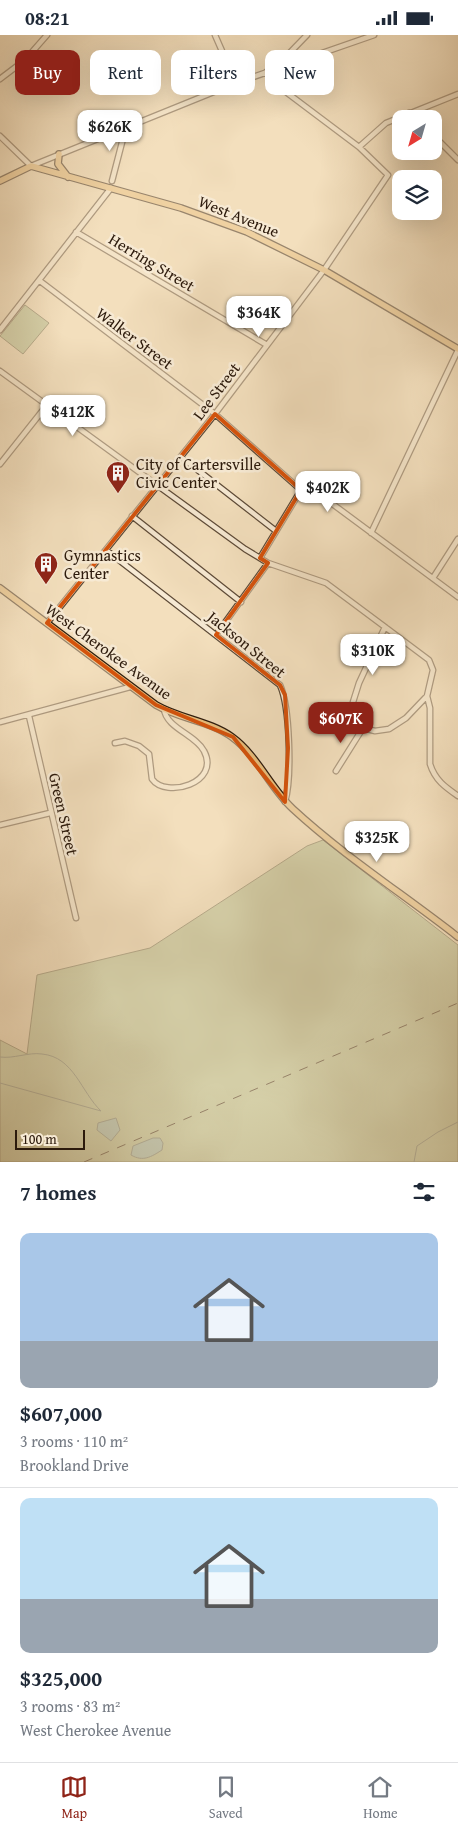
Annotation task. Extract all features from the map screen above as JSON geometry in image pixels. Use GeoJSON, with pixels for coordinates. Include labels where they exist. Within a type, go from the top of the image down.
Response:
{"type":"FeatureCollection","features":[{"type":"Feature","properties":{"kind":"main road"},"geometry":{"type":"LineString","coordinates":[[59,153],[58,164],[68,177]]}},
{"type":"Feature","properties":{"kind":"main road"},"geometry":{"type":"LineString","coordinates":[[0,181],[31,166]]}},
{"type":"Feature","properties":{"kind":"main road","name":"West Avenue"},"geometry":{"type":"LineString","coordinates":[[31,166],[181,208],[247,232],[324,270],[458,350]]}},
{"type":"Feature","properties":{"kind":"main road","name":"West Cherokee Avenue"},"geometry":{"type":"LineString","coordinates":[[0,588],[130,687],[164,709],[214,727],[237,741],[253,758],[285,802],[315,828],[458,937]]}},
{"type":"Feature","properties":{"kind":"street"},"geometry":{"type":"LineString","coordinates":[[0,79],[25,60],[48,35]]}},
{"type":"Feature","properties":{"kind":"street"},"geometry":{"type":"LineString","coordinates":[[215,35],[222,50]]}},
{"type":"Feature","properties":{"kind":"street"},"geometry":{"type":"LineString","coordinates":[[293,50],[307,35]]}},
{"type":"Feature","properties":{"kind":"street"},"geometry":{"type":"LineString","coordinates":[[330,50],[374,35]]}},
{"type":"Feature","properties":{"kind":"street"},"geometry":{"type":"LineString","coordinates":[[417,110],[458,94]]}},
{"type":"Feature","properties":{"kind":"street"},"geometry":{"type":"LineString","coordinates":[[31,166],[59,153],[206,95]]}},
{"type":"Feature","properties":{"kind":"street","name":"Lee Street"},"geometry":{"type":"LineString","coordinates":[[47,623],[214,415],[324,270],[388,175],[359,147],[290,95]]}},
{"type":"Feature","properties":{"kind":"street"},"geometry":{"type":"LineString","coordinates":[[359,147],[386,123],[392,120]]}},
{"type":"Feature","properties":{"kind":"street"},"geometry":{"type":"LineString","coordinates":[[112,181],[126,127]]}},
{"type":"Feature","properties":{"kind":"street","name":"West Avenue"},"geometry":{"type":"LineString","coordinates":[[0,136],[31,166]]}},
{"type":"Feature","properties":{"kind":"street"},"geometry":{"type":"LineString","coordinates":[[442,144],[458,159]]}},
{"type":"Feature","properties":{"kind":"street"},"geometry":{"type":"LineString","coordinates":[[0,330],[111,188]]}},
{"type":"Feature","properties":{"kind":"street","name":"Herring Street"},"geometry":{"type":"LineString","coordinates":[[76,232],[267,345]]}},
{"type":"Feature","properties":{"kind":"street","name":"Walker Street"},"geometry":{"type":"LineString","coordinates":[[40,281],[214,415],[300,491]]}},
{"type":"Feature","properties":{"kind":"street"},"geometry":{"type":"LineString","coordinates":[[371,533],[458,350]]}},
{"type":"Feature","properties":{"kind":"street"},"geometry":{"type":"LineString","coordinates":[[0,371],[157,487],[260,558],[268,563],[326,583],[429,660],[433,670],[427,696],[430,707],[430,764],[441,784],[458,796]]}},
{"type":"Feature","properties":{"kind":"street"},"geometry":{"type":"LineString","coordinates":[[0,464],[46,405]]}},
{"type":"Feature","properties":{"kind":"street"},"geometry":{"type":"LineString","coordinates":[[181,457],[276,531]]}},
{"type":"Feature","properties":{"kind":"street"},"geometry":{"type":"LineString","coordinates":[[260,558],[300,491],[314,491],[458,597]]}},
{"type":"Feature","properties":{"kind":"street"},"geometry":{"type":"LineString","coordinates":[[132,516],[242,602]]}},
{"type":"Feature","properties":{"kind":"street"},"geometry":{"type":"LineString","coordinates":[[433,578],[458,539]]}},
{"type":"Feature","properties":{"kind":"street","name":"Jackson Street"},"geometry":{"type":"LineString","coordinates":[[106,550],[280,685],[285,695],[288,748],[285,802]]}},
{"type":"Feature","properties":{"kind":"street"},"geometry":{"type":"LineString","coordinates":[[216,635],[242,602],[268,563]]}},
{"type":"Feature","properties":{"kind":"street"},"geometry":{"type":"LineString","coordinates":[[385,627],[359,683],[353,701],[358,722],[363,728],[375,731],[388,729],[406,717],[427,696]]}},
{"type":"Feature","properties":{"kind":"street"},"geometry":{"type":"LineString","coordinates":[[0,722],[29,716],[130,687]]}},
{"type":"Feature","properties":{"kind":"street"},"geometry":{"type":"LineString","coordinates":[[115,743],[125,741],[150,754],[152,779],[158,784],[185,786],[195,784],[205,770],[204,752],[198,743],[169,720],[164,709]]}},
{"type":"Feature","properties":{"kind":"street","name":"Green Street"},"geometry":{"type":"LineString","coordinates":[[29,716],[50,813],[76,917]]}},
{"type":"Feature","properties":{"kind":"street"},"geometry":{"type":"LineString","coordinates":[[336,771],[363,728]]}},
{"type":"Feature","properties":{"kind":"street"},"geometry":{"type":"LineString","coordinates":[[0,825],[50,813]]}},
{"type":"Feature","properties":{"kind":"highlighted area"},"geometry":{"type":"Polygon","coordinates":[[[215,414],[301,490],[260,558],[268,563],[216,635],[280,685],[285,695],[288,748],[285,802],[233,737],[156,705],[47,623],[215,414]]]}},
{"type":"Feature","properties":{"kind":"green space"},"geometry":{"type":"Polygon","coordinates":[[[25,305],[49,323],[23,354],[0,336],[25,305]]]}},
{"type":"Feature","properties":{"kind":"green space"},"geometry":{"type":"Polygon","coordinates":[[[323,840],[458,945],[458,1162],[0,1162],[0,1040],[27,1054],[37,975],[150,948],[307,846],[323,840]]]}},
{"type":"Feature","properties":{"kind":"water"},"geometry":{"type":"Polygon","coordinates":[[[116,1118],[120,1130],[111,1141],[97,1130],[98,1123],[116,1118]]]}},
{"type":"Feature","properties":{"kind":"water"},"geometry":{"type":"Polygon","coordinates":[[[153,1138],[160,1138],[163,1143],[162,1150],[147,1158],[131,1155],[133,1146],[153,1138]]]}},
{"type":"Feature","properties":{"kind":"waterway"},"geometry":{"type":"LineString","coordinates":[[0,1057],[32,1054],[53,1057],[69,1068],[101,1111],[0,1083]]}},
{"type":"Feature","properties":{"kind":"waterway"},"geometry":{"type":"LineString","coordinates":[[414,1162],[417,1146],[458,1122]]}},
{"type":"Feature","properties":{"kind":"railway"},"geometry":{"type":"LineString","coordinates":[[84,1162],[458,1003]]}},
{"type":"Feature","properties":{"kind":"place","name":"City of Cartersville Civic Center"},"geometry":{"type":"Point","coordinates":[118,494]}},
{"type":"Feature","properties":{"kind":"place","name":"Gymnastics Center"},"geometry":{"type":"Point","coordinates":[46,585]}}]}
